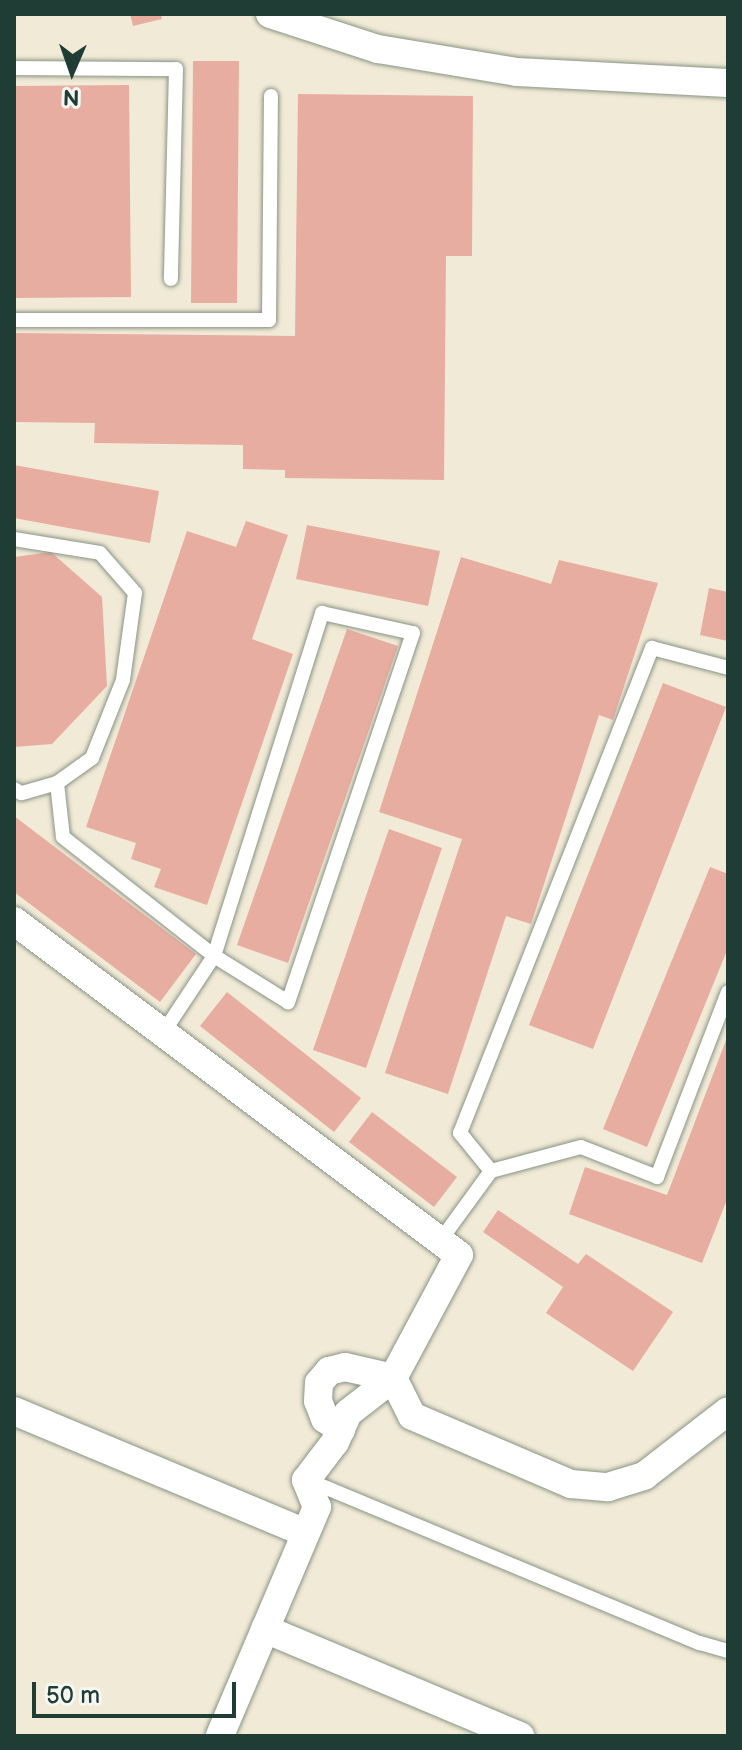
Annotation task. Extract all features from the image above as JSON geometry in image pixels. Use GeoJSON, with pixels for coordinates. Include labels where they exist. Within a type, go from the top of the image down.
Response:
{"type":"FeatureCollection","features":[{"type":"Feature","properties":{"kind":"street"},"geometry":{"type":"LineString","coordinates":[[270,14],[378,49],[517,72],[728,83]]}},
{"type":"Feature","properties":{"kind":"street"},"geometry":{"type":"LineString","coordinates":[[14,921],[459,1255],[393,1378],[348,1413],[341,1430],[306,1480],[317,1507],[220,1736]]}},
{"type":"Feature","properties":{"kind":"street"},"geometry":{"type":"LineString","coordinates":[[341,1430],[325,1419],[318,1401],[319,1383],[329,1371],[345,1367],[393,1378]]}},
{"type":"Feature","properties":{"kind":"street"},"geometry":{"type":"LineString","coordinates":[[393,1378],[412,1416],[571,1484],[608,1487],[644,1476],[728,1411]]}},
{"type":"Feature","properties":{"kind":"street"},"geometry":{"type":"LineString","coordinates":[[14,1411],[305,1533]]}},
{"type":"Feature","properties":{"kind":"street"},"geometry":{"type":"LineString","coordinates":[[265,1629],[514,1735]]}},
{"type":"Feature","properties":{"kind":"lane"},"geometry":{"type":"LineString","coordinates":[[14,68],[176,69],[171,279]]}},
{"type":"Feature","properties":{"kind":"lane"},"geometry":{"type":"LineString","coordinates":[[14,320],[269,320],[271,96]]}},
{"type":"Feature","properties":{"kind":"lane"},"geometry":{"type":"LineString","coordinates":[[14,539],[100,553],[135,593],[123,680],[92,758],[57,783],[21,793],[14,789]]}},
{"type":"Feature","properties":{"kind":"lane"},"geometry":{"type":"LineString","coordinates":[[57,783],[63,837],[214,956],[288,1002],[413,633],[322,613],[214,956],[163,1033]]}},
{"type":"Feature","properties":{"kind":"lane"},"geometry":{"type":"LineString","coordinates":[[491,1171],[460,1133],[652,648],[728,668]]}},
{"type":"Feature","properties":{"kind":"lane"},"geometry":{"type":"LineString","coordinates":[[440,1241],[491,1171],[581,1147],[657,1177],[728,992]]}},
{"type":"Feature","properties":{"kind":"lane"},"geometry":{"type":"LineString","coordinates":[[306,1480],[700,1643],[728,1651]]}},
{"type":"Feature","properties":{"kind":"building"},"geometry":{"type":"Polygon","coordinates":[[[130,14],[161,14],[162,19],[133,26],[130,14]]]}},
{"type":"Feature","properties":{"kind":"building"},"geometry":{"type":"Polygon","coordinates":[[[193,61],[239,61],[237,303],[191,303],[193,61]]]}},
{"type":"Feature","properties":{"kind":"building"},"geometry":{"type":"Polygon","coordinates":[[[129,85],[131,297],[14,298],[14,86],[129,85]]]}},
{"type":"Feature","properties":{"kind":"building"},"geometry":{"type":"Polygon","coordinates":[[[298,94],[473,96],[472,256],[446,256],[444,480],[285,478],[285,470],[243,469],[243,445],[94,443],[95,423],[14,422],[14,333],[295,336],[298,94]]]}},
{"type":"Feature","properties":{"kind":"building"},"geometry":{"type":"Polygon","coordinates":[[[14,465],[159,491],[150,543],[14,518],[14,465]]]}},
{"type":"Feature","properties":{"kind":"building"},"geometry":{"type":"Polygon","coordinates":[[[246,521],[288,535],[252,639],[293,654],[207,905],[154,887],[161,869],[131,859],[136,843],[86,827],[187,531],[236,547],[246,521]]]}},
{"type":"Feature","properties":{"kind":"building"},"geometry":{"type":"Polygon","coordinates":[[[307,525],[440,551],[428,606],[296,579],[307,525]]]}},
{"type":"Feature","properties":{"kind":"building"},"geometry":{"type":"Polygon","coordinates":[[[51,552],[102,597],[107,686],[52,744],[14,747],[14,557],[51,552]]]}},
{"type":"Feature","properties":{"kind":"building"},"geometry":{"type":"Polygon","coordinates":[[[461,557],[551,584],[559,560],[658,583],[613,720],[599,715],[531,924],[506,916],[448,1094],[385,1073],[462,839],[379,812],[461,557]]]}},
{"type":"Feature","properties":{"kind":"building"},"geometry":{"type":"Polygon","coordinates":[[[709,588],[728,592],[728,641],[700,635],[709,588]]]}},
{"type":"Feature","properties":{"kind":"building"},"geometry":{"type":"Polygon","coordinates":[[[347,629],[398,646],[288,963],[237,945],[347,629]]]}},
{"type":"Feature","properties":{"kind":"building"},"geometry":{"type":"Polygon","coordinates":[[[663,683],[726,707],[593,1049],[529,1025],[663,683]]]}},
{"type":"Feature","properties":{"kind":"building"},"geometry":{"type":"Polygon","coordinates":[[[14,816],[196,954],[160,1002],[14,892],[14,816]]]}},
{"type":"Feature","properties":{"kind":"building"},"geometry":{"type":"Polygon","coordinates":[[[389,829],[442,848],[366,1068],[313,1050],[389,829]]]}},
{"type":"Feature","properties":{"kind":"building"},"geometry":{"type":"Polygon","coordinates":[[[710,867],[728,874],[728,948],[647,1147],[603,1129],[710,867]]]}},
{"type":"Feature","properties":{"kind":"building"},"geometry":{"type":"Polygon","coordinates":[[[227,992],[361,1098],[334,1132],[200,1026],[227,992]]]}},
{"type":"Feature","properties":{"kind":"building"},"geometry":{"type":"Polygon","coordinates":[[[728,1035],[728,1197],[702,1263],[569,1214],[585,1167],[667,1195],[728,1035]]]}},
{"type":"Feature","properties":{"kind":"building"},"geometry":{"type":"Polygon","coordinates":[[[372,1112],[457,1177],[434,1207],[349,1142],[372,1112]]]}},
{"type":"Feature","properties":{"kind":"building"},"geometry":{"type":"Polygon","coordinates":[[[498,1210],[578,1264],[586,1254],[673,1312],[633,1371],[546,1313],[563,1287],[483,1232],[498,1210]]]}}]}
